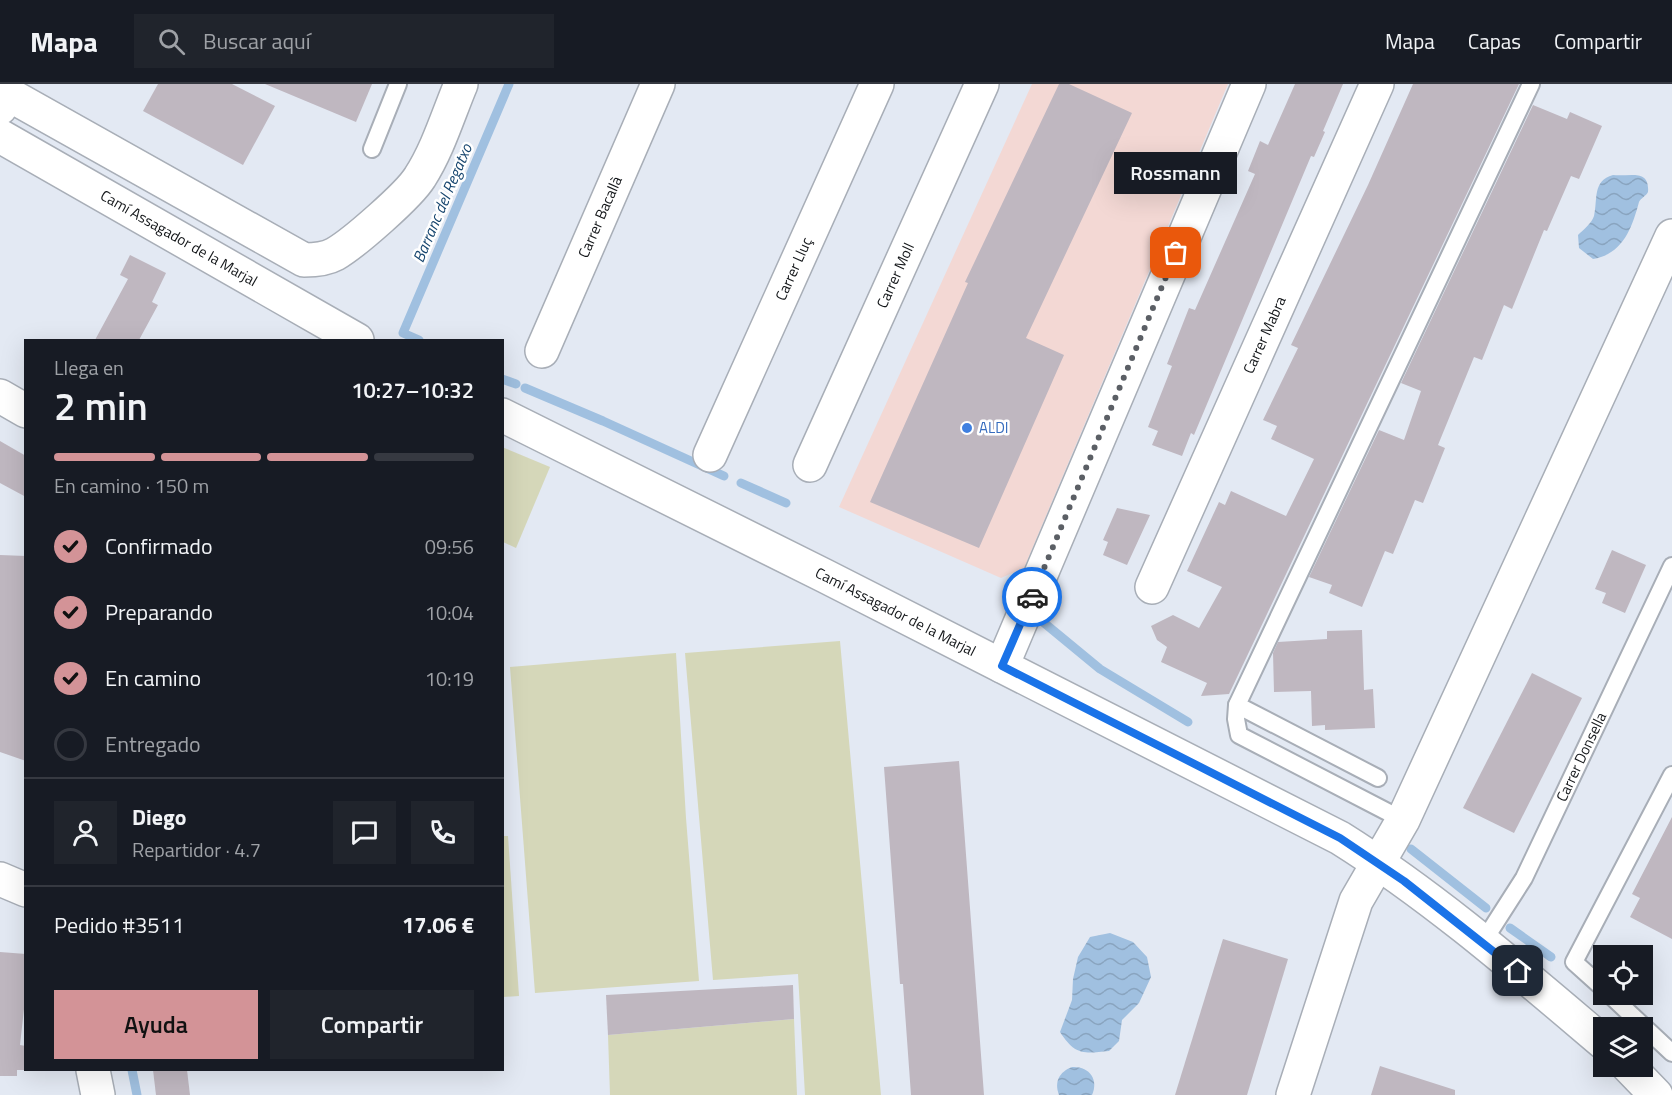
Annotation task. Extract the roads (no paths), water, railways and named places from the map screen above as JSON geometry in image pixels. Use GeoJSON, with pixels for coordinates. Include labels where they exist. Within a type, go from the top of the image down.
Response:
{"type":"FeatureCollection","features":[{"type":"Feature","properties":{"kind":"street"},"geometry":{"type":"LineString","coordinates":[[7,95],[304,260],[317,260],[333,255],[344,248],[400,200],[419,179],[461,84]]}},
{"type":"Feature","properties":{"kind":"street","name":"Carrer Bacallà"},"geometry":{"type":"LineString","coordinates":[[542,351],[658,84]]}},
{"type":"Feature","properties":{"kind":"street","name":"Carrer Lluç"},"geometry":{"type":"LineString","coordinates":[[710,455],[877,84]]}},
{"type":"Feature","properties":{"kind":"street","name":"Carrer Moll"},"geometry":{"type":"LineString","coordinates":[[810,465],[982,84]]}},
{"type":"Feature","properties":{"kind":"street"},"geometry":{"type":"LineString","coordinates":[[1002,666],[1249,84]]}},
{"type":"Feature","properties":{"kind":"street","name":"Carrer Mabra"},"geometry":{"type":"LineString","coordinates":[[1152,587],[1377,84]]}},
{"type":"Feature","properties":{"kind":"street","name":"Camí Assagador de la Marjal"},"geometry":{"type":"LineString","coordinates":[[0,136],[355,339]]}},
{"type":"Feature","properties":{"kind":"street"},"geometry":{"type":"LineString","coordinates":[[1293,1095],[1356,901],[1403,820],[1672,236]]}},
{"type":"Feature","properties":{"kind":"street"},"geometry":{"type":"LineString","coordinates":[[0,396],[24,410]]}},
{"type":"Feature","properties":{"kind":"street","name":"Camí Assagador de la Marjal"},"geometry":{"type":"LineString","coordinates":[[504,416],[1340,838],[1404,881],[1484,942],[1593,1034]]}},
{"type":"Feature","properties":{"kind":"street"},"geometry":{"type":"LineString","coordinates":[[0,879],[24,889]]}},
{"type":"Feature","properties":{"kind":"street"},"geometry":{"type":"LineString","coordinates":[[93,1071],[98,1095]]}},
{"type":"Feature","properties":{"kind":"street"},"geometry":{"type":"LineString","coordinates":[[1639,1077],[1656,1095]]}},
{"type":"Feature","properties":{"kind":"lane"},"geometry":{"type":"LineString","coordinates":[[372,149],[398,84]]}},
{"type":"Feature","properties":{"kind":"lane"},"geometry":{"type":"LineString","coordinates":[[1403,820],[1239,735],[1236,719],[1237,705],[1531,84]]}},
{"type":"Feature","properties":{"kind":"lane","name":"Carrer Donsella"},"geometry":{"type":"LineString","coordinates":[[1484,942],[1524,878],[1672,566]]}},
{"type":"Feature","properties":{"kind":"lane"},"geometry":{"type":"LineString","coordinates":[[1237,705],[1378,778]]}},
{"type":"Feature","properties":{"kind":"lane"},"geometry":{"type":"LineString","coordinates":[[1593,979],[1574,962],[1672,775]]}},
{"type":"Feature","properties":{"kind":"lane"},"geometry":{"type":"LineString","coordinates":[[1621,1005],[1672,1053]]}},
{"type":"Feature","properties":{"kind":"water"},"geometry":{"type":"Polygon","coordinates":[[[1613,175],[1642,177],[1648,184],[1648,192],[1639,202],[1629,230],[1619,246],[1612,252],[1593,259],[1579,248],[1578,235],[1593,219],[1599,186],[1606,178],[1613,175]]]}},
{"type":"Feature","properties":{"kind":"water"},"geometry":{"type":"Polygon","coordinates":[[[1110,933],[1133,942],[1147,957],[1151,977],[1139,1003],[1122,1020],[1119,1041],[1109,1051],[1092,1053],[1080,1051],[1070,1045],[1060,1032],[1072,1000],[1073,979],[1078,957],[1090,937],[1110,933]]]}},
{"type":"Feature","properties":{"kind":"water"},"geometry":{"type":"Polygon","coordinates":[[[1072,1067],[1088,1071],[1091,1075],[1094,1084],[1092,1095],[1059,1095],[1057,1082],[1064,1072],[1072,1067]]]}},
{"type":"Feature","properties":{"kind":"waterway","name":"Barranc del Regatxo"},"geometry":{"type":"LineString","coordinates":[[417,339],[403,333],[509,84]]}},
{"type":"Feature","properties":{"kind":"waterway"},"geometry":{"type":"LineString","coordinates":[[504,380],[516,384]]}},
{"type":"Feature","properties":{"kind":"waterway"},"geometry":{"type":"LineString","coordinates":[[525,388],[724,476]]}},
{"type":"Feature","properties":{"kind":"waterway"},"geometry":{"type":"LineString","coordinates":[[741,483],[786,503]]}},
{"type":"Feature","properties":{"kind":"waterway"},"geometry":{"type":"LineString","coordinates":[[1043,622],[1100,669],[1188,722]]}},
{"type":"Feature","properties":{"kind":"waterway"},"geometry":{"type":"LineString","coordinates":[[1411,849],[1486,908]]}},
{"type":"Feature","properties":{"kind":"waterway"},"geometry":{"type":"LineString","coordinates":[[1510,928],[1551,957]]}},
{"type":"Feature","properties":{"kind":"waterway","name":"Barranc del Regatxo"},"geometry":{"type":"LineString","coordinates":[[132,1071],[137,1095]]}},
{"type":"Feature","properties":{"kind":"place","name":"Rossmann"},"geometry":{"type":"Point","coordinates":[1176,253]}},
{"type":"Feature","properties":{"kind":"place","name":"ALDI"},"geometry":{"type":"Point","coordinates":[967,428]}}]}
